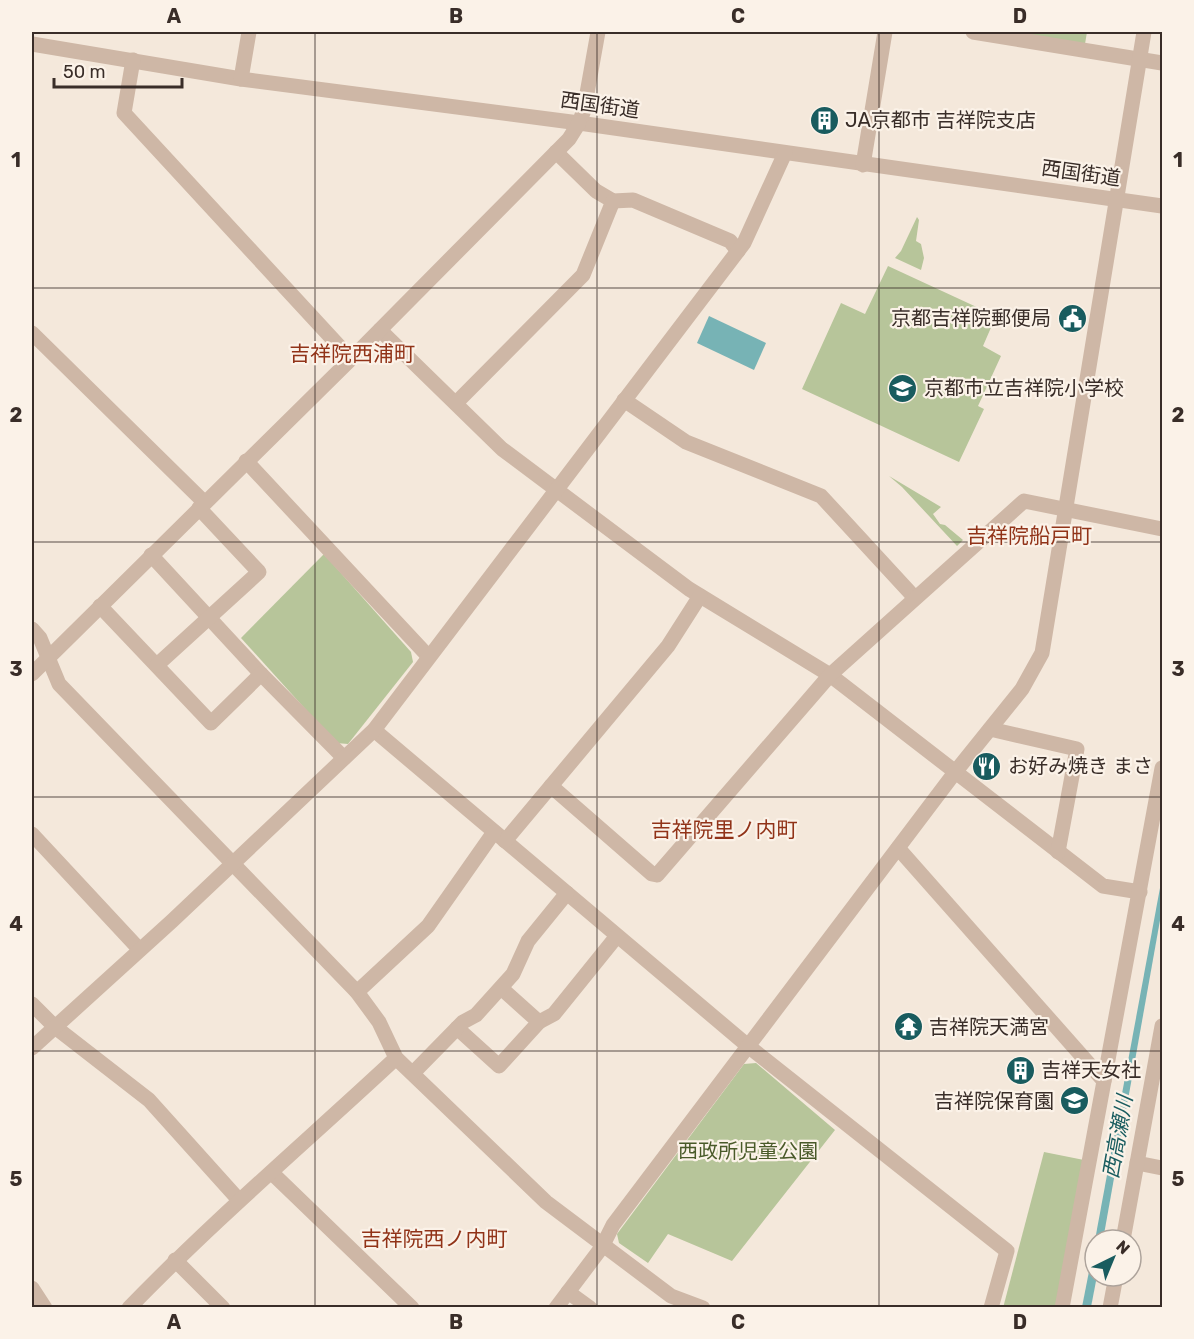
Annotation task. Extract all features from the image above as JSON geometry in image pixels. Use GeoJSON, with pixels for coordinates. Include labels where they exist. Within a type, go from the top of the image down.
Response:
{"type":"FeatureCollection","features":[{"type":"Feature","properties":{"kind":"street"},"geometry":{"type":"LineString","coordinates":[[241,79],[249,32]]}},
{"type":"Feature","properties":{"kind":"street"},"geometry":{"type":"LineString","coordinates":[[32,674],[351,359],[556,152],[579,123],[584,110],[598,32]]}},
{"type":"Feature","properties":{"kind":"street"},"geometry":{"type":"LineString","coordinates":[[862,165],[885,32]]}},
{"type":"Feature","properties":{"kind":"street"},"geometry":{"type":"LineString","coordinates":[[973,32],[1162,63]]}},
{"type":"Feature","properties":{"kind":"street"},"geometry":{"type":"LineString","coordinates":[[556,1308],[602,1247],[612,1225],[956,771],[1022,689],[1042,653],[1144,32]]}},
{"type":"Feature","properties":{"kind":"street","name":"西国街道"},"geometry":{"type":"LineString","coordinates":[[32,44],[241,79],[579,123],[1162,206]]}},
{"type":"Feature","properties":{"kind":"street"},"geometry":{"type":"LineString","coordinates":[[133,60],[124,113],[351,359]]}},
{"type":"Feature","properties":{"kind":"street"},"geometry":{"type":"LineString","coordinates":[[556,152],[596,191],[613,201],[633,201],[730,242],[738,251]]}},
{"type":"Feature","properties":{"kind":"street"},"geometry":{"type":"LineString","coordinates":[[32,1048],[233,864],[374,730],[744,243],[785,153]]}},
{"type":"Feature","properties":{"kind":"street"},"geometry":{"type":"LineString","coordinates":[[456,403],[583,275],[613,201]]}},
{"type":"Feature","properties":{"kind":"street"},"geometry":{"type":"LineString","coordinates":[[380,330],[502,449],[555,490],[700,596],[830,675],[1103,886],[1140,892]]}},
{"type":"Feature","properties":{"kind":"street"},"geometry":{"type":"LineString","coordinates":[[32,333],[202,505],[259,572],[157,664]]}},
{"type":"Feature","properties":{"kind":"street"},"geometry":{"type":"LineString","coordinates":[[624,400],[686,442],[820,496],[915,598]]}},
{"type":"Feature","properties":{"kind":"street"},"geometry":{"type":"LineString","coordinates":[[246,461],[428,656]]}},
{"type":"Feature","properties":{"kind":"street"},"geometry":{"type":"LineString","coordinates":[[551,786],[652,874],[657,875],[830,675],[1024,501],[1162,529]]}},
{"type":"Feature","properties":{"kind":"street"},"geometry":{"type":"LineString","coordinates":[[151,555],[261,674],[344,758]]}},
{"type":"Feature","properties":{"kind":"street"},"geometry":{"type":"LineString","coordinates":[[357,992],[428,926],[499,836],[551,786],[668,646],[700,596]]}},
{"type":"Feature","properties":{"kind":"street"},"geometry":{"type":"LineString","coordinates":[[100,606],[211,723],[261,674]]}},
{"type":"Feature","properties":{"kind":"street"},"geometry":{"type":"LineString","coordinates":[[32,629],[40,638],[59,684],[357,992],[379,1022],[396,1058],[546,1202],[602,1247],[670,1296],[703,1308]]}},
{"type":"Feature","properties":{"kind":"street"},"geometry":{"type":"LineString","coordinates":[[990,729],[1077,749],[1058,852]]}},
{"type":"Feature","properties":{"kind":"street"},"geometry":{"type":"LineString","coordinates":[[374,730],[748,1046],[1007,1251],[991,1308]]}},
{"type":"Feature","properties":{"kind":"street"},"geometry":{"type":"LineString","coordinates":[[1062,1308],[1162,768]]}},
{"type":"Feature","properties":{"kind":"street"},"geometry":{"type":"LineString","coordinates":[[32,834],[139,949]]}},
{"type":"Feature","properties":{"kind":"street"},"geometry":{"type":"LineString","coordinates":[[898,848],[1104,1081]]}},
{"type":"Feature","properties":{"kind":"street"},"geometry":{"type":"LineString","coordinates":[[412,1073],[457,1028],[476,1015],[501,988],[513,974],[528,941],[567,893]]}},
{"type":"Feature","properties":{"kind":"street"},"geometry":{"type":"LineString","coordinates":[[457,1028],[500,1066],[539,1022],[554,1014],[617,936]]}},
{"type":"Feature","properties":{"kind":"street"},"geometry":{"type":"LineString","coordinates":[[501,988],[539,1022]]}},
{"type":"Feature","properties":{"kind":"street"},"geometry":{"type":"LineString","coordinates":[[32,1004],[55,1027],[149,1100],[238,1199]]}},
{"type":"Feature","properties":{"kind":"street"},"geometry":{"type":"LineString","coordinates":[[1125,1228],[1162,1026]]}},
{"type":"Feature","properties":{"kind":"street"},"geometry":{"type":"LineString","coordinates":[[129,1308],[238,1199],[272,1173],[396,1058]]}},
{"type":"Feature","properties":{"kind":"street"},"geometry":{"type":"LineString","coordinates":[[1137,1163],[1162,1168]]}},
{"type":"Feature","properties":{"kind":"street"},"geometry":{"type":"LineString","coordinates":[[272,1173],[412,1308]]}},
{"type":"Feature","properties":{"kind":"street"},"geometry":{"type":"LineString","coordinates":[[175,1260],[223,1308]]}},
{"type":"Feature","properties":{"kind":"street"},"geometry":{"type":"LineString","coordinates":[[32,1288],[45,1308]]}},
{"type":"Feature","properties":{"kind":"street"},"geometry":{"type":"LineString","coordinates":[[1110,1308],[1114,1288]]}},
{"type":"Feature","properties":{"kind":"street"},"geometry":{"type":"LineString","coordinates":[[568,1292],[591,1308]]}},
{"type":"Feature","properties":{"kind":"green space"},"geometry":{"type":"Polygon","coordinates":[[[1011,32],[1087,32],[1085,44],[1011,32]]]}},
{"type":"Feature","properties":{"kind":"green space"},"geometry":{"type":"Polygon","coordinates":[[[917,217],[919,220],[916,241],[921,244],[924,258],[921,270],[895,258],[901,251],[917,217]]]}},
{"type":"Feature","properties":{"kind":"green space"},"geometry":{"type":"Polygon","coordinates":[[[888,266],[996,316],[983,346],[1001,356],[978,406],[984,409],[959,462],[802,389],[841,303],[865,314],[888,266]]]}},
{"type":"Feature","properties":{"kind":"green space"},"geometry":{"type":"Polygon","coordinates":[[[889,476],[941,507],[933,514],[940,524],[945,525],[963,540],[957,546],[889,476]]]}},
{"type":"Feature","properties":{"kind":"green space"},"geometry":{"type":"Polygon","coordinates":[[[324,554],[411,652],[413,662],[348,744],[336,743],[241,638],[324,554]]]}},
{"type":"Feature","properties":{"kind":"green space","name":"西政所児童公園"},"geometry":{"type":"Polygon","coordinates":[[[756,1063],[835,1130],[732,1261],[668,1234],[648,1263],[619,1243],[617,1234],[744,1064],[756,1063]]]}},
{"type":"Feature","properties":{"kind":"green space"},"geometry":{"type":"Polygon","coordinates":[[[1044,1152],[1084,1160],[1056,1307],[1003,1308],[1044,1152]]]}},
{"type":"Feature","properties":{"kind":"water"},"geometry":{"type":"Polygon","coordinates":[[[709,316],[766,343],[754,370],[697,343],[709,316]]]}},
{"type":"Feature","properties":{"kind":"water","name":"西高瀬川"},"geometry":{"type":"Polygon","coordinates":[[[1162,877],[1162,909],[1105,1228],[1097,1228],[1162,877]]]}},
{"type":"Feature","properties":{"kind":"water"},"geometry":{"type":"Polygon","coordinates":[[[1086,1288],[1095,1288],[1091,1307],[1082,1307],[1086,1288]]]}},
{"type":"Feature","properties":{"kind":"place","name":"JA京都市 吉祥院支店"},"geometry":{"type":"Point","coordinates":[824,120]}},
{"type":"Feature","properties":{"kind":"place","name":"京都吉祥院郵便局"},"geometry":{"type":"Point","coordinates":[1072,318]}},
{"type":"Feature","properties":{"kind":"place","name":"京都市立吉祥院小学校"},"geometry":{"type":"Point","coordinates":[903,388]}},
{"type":"Feature","properties":{"kind":"place","name":"お好み焼き まさ"},"geometry":{"type":"Point","coordinates":[987,766]}},
{"type":"Feature","properties":{"kind":"place","name":"吉祥院天満宮"},"geometry":{"type":"Point","coordinates":[908,1027]}},
{"type":"Feature","properties":{"kind":"place","name":"吉祥天女社"},"geometry":{"type":"Point","coordinates":[1020,1070]}},
{"type":"Feature","properties":{"kind":"place","name":"吉祥院保育園"},"geometry":{"type":"Point","coordinates":[1075,1101]}},
{"type":"Feature","properties":{"kind":"district","name":"吉祥院西浦町"},"geometry":{"type":"Point","coordinates":[352,354]}},
{"type":"Feature","properties":{"kind":"district","name":"吉祥院船戸町"},"geometry":{"type":"Point","coordinates":[1029,536]}},
{"type":"Feature","properties":{"kind":"district","name":"吉祥院里ノ内町"},"geometry":{"type":"Point","coordinates":[724,830]}},
{"type":"Feature","properties":{"kind":"district","name":"吉祥院西ノ内町"},"geometry":{"type":"Point","coordinates":[434,1239]}}]}
